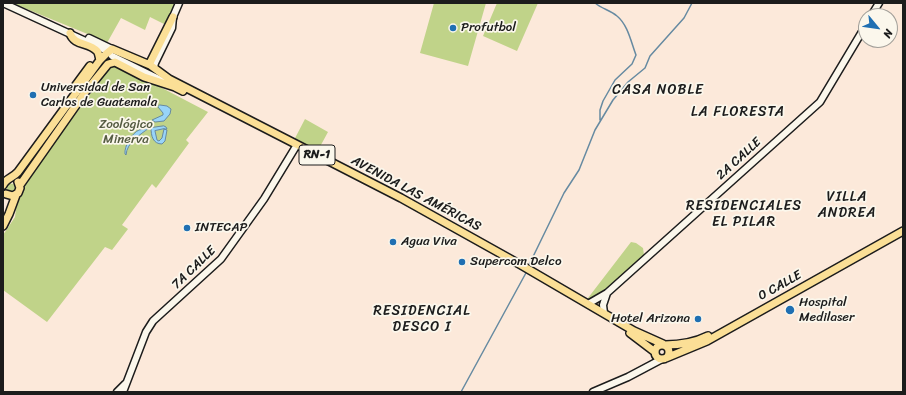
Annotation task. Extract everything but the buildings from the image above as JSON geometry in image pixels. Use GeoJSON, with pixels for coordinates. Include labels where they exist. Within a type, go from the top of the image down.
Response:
{"type":"FeatureCollection","features":[{"type":"Feature","properties":{"kind":"main road"},"geometry":{"type":"LineString","coordinates":[[86,91],[92,78],[112,54],[149,65],[173,17]]}},
{"type":"Feature","properties":{"kind":"main road"},"geometry":{"type":"LineString","coordinates":[[11,179],[18,172],[106,54],[72,39],[70,34]]}},
{"type":"Feature","properties":{"kind":"main road","name":"AVENIDA LAS AMÉRICAS"},"geometry":{"type":"LineString","coordinates":[[106,54],[149,65],[169,79],[402,198],[521,268]]}},
{"type":"Feature","properties":{"kind":"main road"},"geometry":{"type":"LineString","coordinates":[[3,226],[19,191],[20,185],[86,91],[108,64],[115,62],[144,78],[176,87]]}},
{"type":"Feature","properties":{"kind":"main road","name":"AVENIDA LAS AMÉRICAS"},"geometry":{"type":"LineString","coordinates":[[176,87],[400,202],[646,337],[664,345]]}},
{"type":"Feature","properties":{"kind":"main road"},"geometry":{"type":"LineString","coordinates":[[3,184],[6,180],[11,179],[17,180],[20,185]]}},
{"type":"Feature","properties":{"kind":"main road"},"geometry":{"type":"LineString","coordinates":[[4,193],[10,196],[16,195]]}},
{"type":"Feature","properties":{"kind":"main road"},"geometry":{"type":"LineString","coordinates":[[3,221],[8,205],[4,193]]}},
{"type":"Feature","properties":{"kind":"main road","name":"0 CALLE"},"geometry":{"type":"LineString","coordinates":[[664,345],[680,344],[705,337],[903,226]]}},
{"type":"Feature","properties":{"kind":"main road","name":"0 CALLE"},"geometry":{"type":"LineString","coordinates":[[664,358],[707,341],[903,231]]}},
{"type":"Feature","properties":{"kind":"main road","name":"AVENIDA LAS AMÉRICAS"},"geometry":{"type":"LineString","coordinates":[[532,274],[632,334],[655,353]]}},
{"type":"Feature","properties":{"kind":"main road"},"geometry":{"type":"LineString","coordinates":[[664,345],[668,348],[669,352],[664,358],[658,358],[655,353],[658,346],[664,345]]}},
{"type":"Feature","properties":{"kind":"street","name":"AVENIDA LAS AMÉRICAS"},"geometry":{"type":"LineString","coordinates":[[3,3],[70,34]]}},
{"type":"Feature","properties":{"kind":"street"},"geometry":{"type":"LineString","coordinates":[[173,17],[178,4]]}},
{"type":"Feature","properties":{"kind":"street"},"geometry":{"type":"LineString","coordinates":[[149,65],[178,4]]}},
{"type":"Feature","properties":{"kind":"street","name":"AVENIDA LAS AMÉRICAS"},"geometry":{"type":"LineString","coordinates":[[24,12],[32,13],[56,23],[106,54],[176,87]]}},
{"type":"Feature","properties":{"kind":"street","name":"2A CALLE"},"geometry":{"type":"LineString","coordinates":[[588,304],[607,293],[820,102],[858,38]]}},
{"type":"Feature","properties":{"kind":"street","name":"7A CALLE"},"geometry":{"type":"LineString","coordinates":[[123,392],[146,332],[153,321],[221,259],[264,199],[295,148]]}},
{"type":"Feature","properties":{"kind":"street"},"geometry":{"type":"LineString","coordinates":[[604,313],[603,305],[607,293]]}},
{"type":"Feature","properties":{"kind":"street"},"geometry":{"type":"LineString","coordinates":[[641,370],[652,362],[655,353]]}},
{"type":"Feature","properties":{"kind":"street"},"geometry":{"type":"LineString","coordinates":[[593,392],[664,358]]}},
{"type":"Feature","properties":{"kind":"street","name":"7A CALLE"},"geometry":{"type":"LineString","coordinates":[[117,392],[126,383]]}},
{"type":"Feature","properties":{"kind":"green space"},"geometry":{"type":"Polygon","coordinates":[[[12,3],[176,3],[164,24],[150,17],[145,30],[121,18],[107,43],[12,3]]]}},
{"type":"Feature","properties":{"kind":"green space","name":"Profutbol"},"geometry":{"type":"Polygon","coordinates":[[[434,3],[486,3],[468,66],[420,53],[434,3]]]}},
{"type":"Feature","properties":{"kind":"green space"},"geometry":{"type":"Polygon","coordinates":[[[497,3],[538,3],[517,51],[483,36],[497,3]]]}},
{"type":"Feature","properties":{"kind":"green space","name":"Zoológico Minerva"},"geometry":{"type":"Polygon","coordinates":[[[118,65],[208,112],[186,140],[189,143],[156,188],[152,184],[122,225],[128,229],[112,250],[105,247],[47,322],[3,290],[3,235],[15,217],[17,201],[24,191],[24,183],[111,66],[118,65]]]}},
{"type":"Feature","properties":{"kind":"green space"},"geometry":{"type":"Polygon","coordinates":[[[305,119],[328,132],[316,154],[293,142],[305,119]]]}},
{"type":"Feature","properties":{"kind":"green space"},"geometry":{"type":"Polygon","coordinates":[[[9,184],[13,184],[15,188],[13,192],[9,192],[7,190],[7,186],[9,184]]]}},
{"type":"Feature","properties":{"kind":"green space"},"geometry":{"type":"Polygon","coordinates":[[[631,242],[636,243],[643,248],[644,255],[596,298],[589,301],[588,298],[631,242]]]}},
{"type":"Feature","properties":{"kind":"water"},"geometry":{"type":"Polygon","coordinates":[[[160,105],[167,106],[171,109],[170,114],[164,121],[155,122],[152,120],[163,115],[158,107],[160,105]]]}},
{"type":"Feature","properties":{"kind":"water"},"geometry":{"type":"Polygon","coordinates":[[[166,127],[167,129],[164,129],[167,130],[165,141],[162,144],[156,143],[153,139],[151,128],[166,127]],[[164,129],[155,131],[157,140],[159,141],[162,138],[164,129]]]}},
{"type":"Feature","properties":{"kind":"water"},"geometry":{"type":"Polygon","coordinates":[[[149,128],[131,143],[126,155],[126,147],[131,137],[139,130],[149,128]]]}},
{"type":"Feature","properties":{"kind":"waterway"},"geometry":{"type":"LineString","coordinates":[[595,3],[621,20],[629,34],[636,55],[632,64],[615,80],[603,101],[600,110],[600,120]]}},
{"type":"Feature","properties":{"kind":"waterway"},"geometry":{"type":"LineString","coordinates":[[528,267],[564,193],[579,170],[595,130],[613,100],[628,82],[645,68],[650,56],[684,18],[692,3]]}},
{"type":"Feature","properties":{"kind":"waterway"},"geometry":{"type":"LineString","coordinates":[[461,392],[527,271]]}},
{"type":"Feature","properties":{"kind":"place","name":"Profutbol"},"geometry":{"type":"Point","coordinates":[453,28]}},
{"type":"Feature","properties":{"kind":"place","name":"Universidad de San Carlos de Guatemala"},"geometry":{"type":"Point","coordinates":[33,95]}},
{"type":"Feature","properties":{"kind":"place","name":"INTECAP"},"geometry":{"type":"Point","coordinates":[187,228]}},
{"type":"Feature","properties":{"kind":"place","name":"Agua Viva"},"geometry":{"type":"Point","coordinates":[393,242]}},
{"type":"Feature","properties":{"kind":"place","name":"Supercom Delco"},"geometry":{"type":"Point","coordinates":[462,262]}},
{"type":"Feature","properties":{"kind":"place","name":"Hospital Medilaser"},"geometry":{"type":"Point","coordinates":[790,310]}},
{"type":"Feature","properties":{"kind":"place","name":"Hotel Arizona"},"geometry":{"type":"Point","coordinates":[698,319]}},
{"type":"Feature","properties":{"kind":"district","name":"CASA NOBLE"},"geometry":{"type":"Point","coordinates":[658,90]}},
{"type":"Feature","properties":{"kind":"district","name":"LA FLORESTA"},"geometry":{"type":"Point","coordinates":[738,112]}},
{"type":"Feature","properties":{"kind":"district","name":"VILLA ANDREA"},"geometry":{"type":"Point","coordinates":[847,206]}},
{"type":"Feature","properties":{"kind":"district","name":"RESIDENCIALES EL PILAR"},"geometry":{"type":"Point","coordinates":[744,214]}},
{"type":"Feature","properties":{"kind":"district","name":"RESIDENCIAL DESCO I"},"geometry":{"type":"Point","coordinates":[422,320]}}]}
